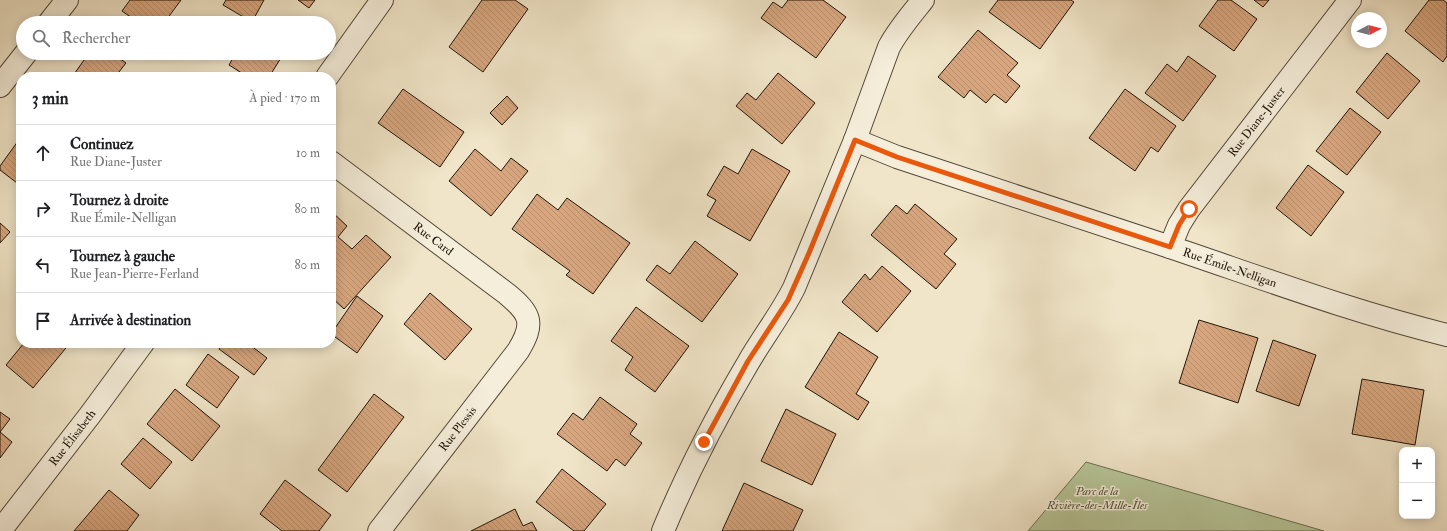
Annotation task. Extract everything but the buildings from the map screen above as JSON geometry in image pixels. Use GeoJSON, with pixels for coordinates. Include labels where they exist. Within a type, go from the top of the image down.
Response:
{"type":"FeatureCollection","features":[{"type":"Feature","properties":{"kind":"street"},"geometry":{"type":"LineString","coordinates":[[54,16],[67,0]]}},
{"type":"Feature","properties":{"kind":"street"},"geometry":{"type":"LineString","coordinates":[[331,72],[382,0]]}},
{"type":"Feature","properties":{"kind":"street"},"geometry":{"type":"LineString","coordinates":[[663,531],[691,468],[717,417],[748,361],[788,300],[809,253],[855,140],[893,40],[924,0]]}},
{"type":"Feature","properties":{"kind":"street","name":"Rue Diane-Juster"},"geometry":{"type":"LineString","coordinates":[[1170,247],[1179,225],[1189,209],[1350,0]]}},
{"type":"Feature","properties":{"kind":"street"},"geometry":{"type":"LineString","coordinates":[[0,86],[20,60]]}},
{"type":"Feature","properties":{"kind":"street","name":"Rue Émile-Nelligan"},"geometry":{"type":"LineString","coordinates":[[855,140],[897,157],[1327,300],[1447,336]]}},
{"type":"Feature","properties":{"kind":"street","name":"Rue Card"},"geometry":{"type":"LineString","coordinates":[[336,166],[507,294],[525,311],[528,322]]}},
{"type":"Feature","properties":{"kind":"street","name":"Rue Plessis"},"geometry":{"type":"LineString","coordinates":[[379,531],[518,351],[526,336],[528,322]]}},
{"type":"Feature","properties":{"kind":"street","name":"Rue Élisabeth"},"geometry":{"type":"LineString","coordinates":[[0,531],[90,415],[139,348]]}},
{"type":"Feature","properties":{"kind":"green space","name":"Parc de la Rivière-des-Mille-Îles"},"geometry":{"type":"Polygon","coordinates":[[[1086,462],[1324,531],[1028,531],[1086,462]]]}},
{"type":"Feature","properties":{"kind":"route"},"geometry":{"type":"LineString","coordinates":[[704,442],[748,361],[788,300],[809,253],[855,140],[897,157],[1170,247],[1179,225],[1189,209]]}}]}
